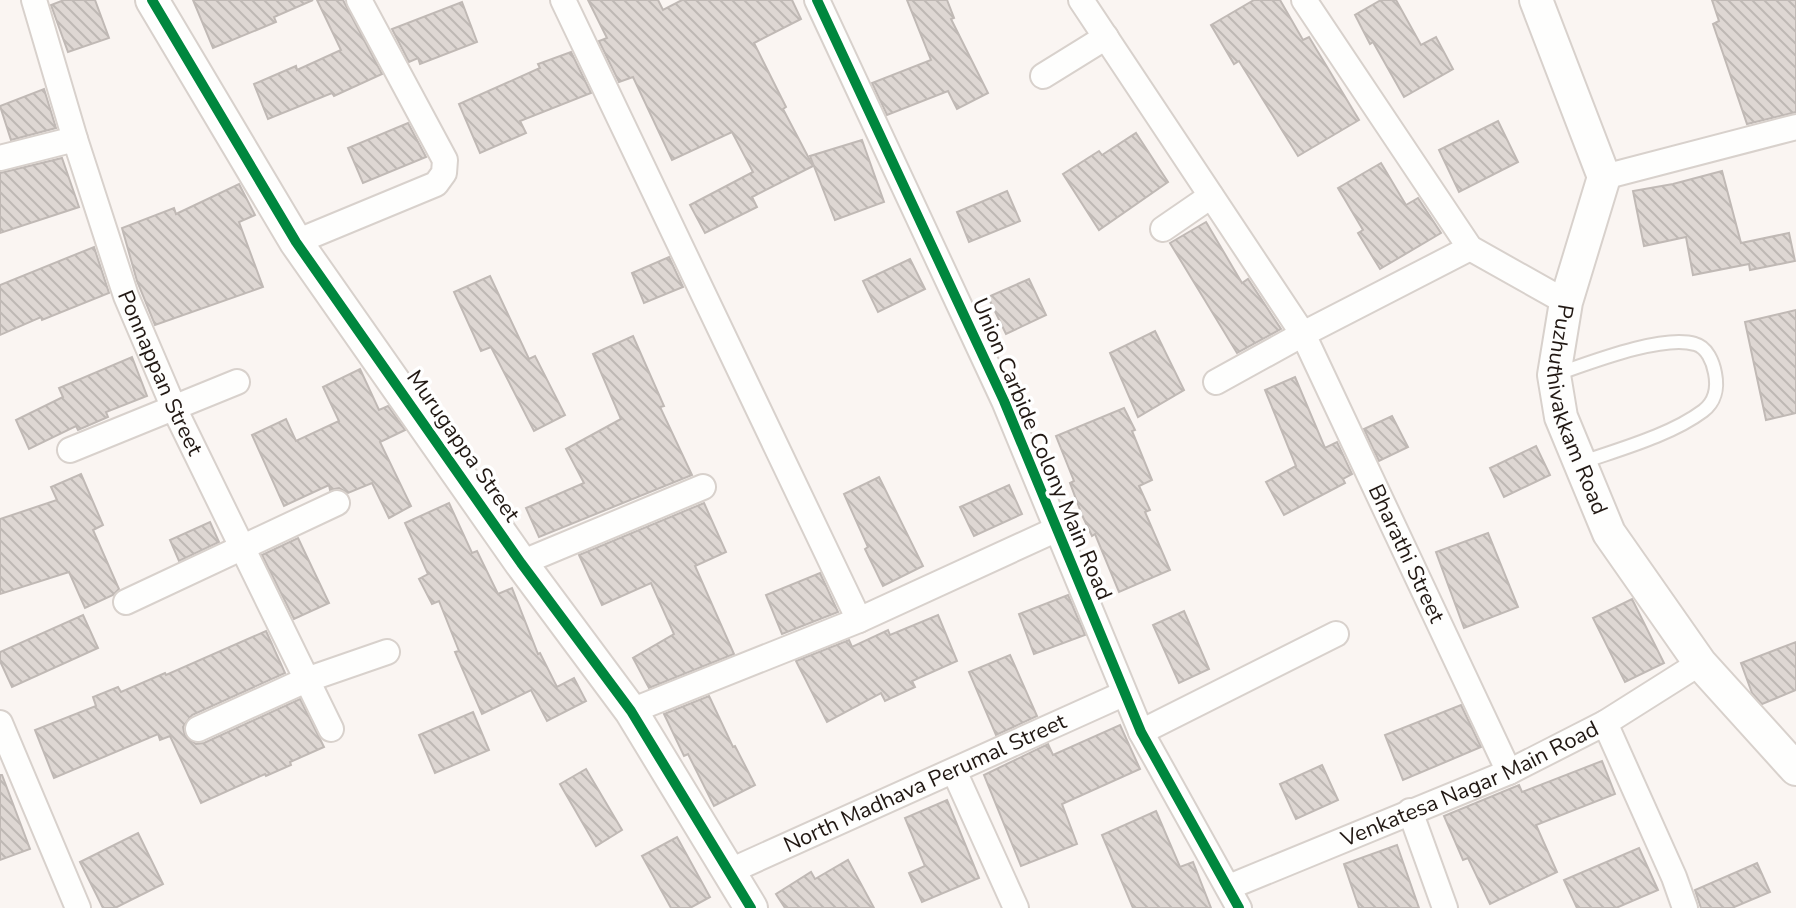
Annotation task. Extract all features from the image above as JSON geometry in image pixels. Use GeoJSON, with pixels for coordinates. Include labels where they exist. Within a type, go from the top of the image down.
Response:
{"type":"FeatureCollection","features":[{"type":"Feature","properties":{"kind":"street","name":"Ponnappan Street"},"geometry":{"type":"LineString","coordinates":[[34,0],[126,296],[173,406],[331,729]]}},
{"type":"Feature","properties":{"kind":"street"},"geometry":{"type":"LineString","coordinates":[[296,242],[436,184],[444,173],[445,160],[359,0]]}},
{"type":"Feature","properties":{"kind":"street"},"geometry":{"type":"LineString","coordinates":[[563,0],[859,620]]}},
{"type":"Feature","properties":{"kind":"street","name":"Union Carbide Colony Main Road"},"geometry":{"type":"LineString","coordinates":[[817,0],[1004,401],[1123,694],[1234,898]]}},
{"type":"Feature","properties":{"kind":"street","name":"Bharathi Street"},"geometry":{"type":"LineString","coordinates":[[1081,0],[1303,334],[1509,772]]}},
{"type":"Feature","properties":{"kind":"street"},"geometry":{"type":"LineString","coordinates":[[1304,0],[1470,248],[1566,302]]}},
{"type":"Feature","properties":{"kind":"street"},"geometry":{"type":"LineString","coordinates":[[1536,0],[1604,177],[1796,127]]}},
{"type":"Feature","properties":{"kind":"street","name":"Murugappa Street"},"geometry":{"type":"LineString","coordinates":[[157,1],[296,242],[521,563],[631,711],[751,908]]}},
{"type":"Feature","properties":{"kind":"street"},"geometry":{"type":"LineString","coordinates":[[1043,76],[1106,37]]}},
{"type":"Feature","properties":{"kind":"street"},"geometry":{"type":"LineString","coordinates":[[0,158],[75,139]]}},
{"type":"Feature","properties":{"kind":"street","name":"Puzhuthivakkam Road"},"geometry":{"type":"LineString","coordinates":[[1604,177],[1566,302],[1554,375],[1555,396],[1561,417],[1609,533],[1700,663],[1785,741],[1796,769]]}},
{"type":"Feature","properties":{"kind":"street"},"geometry":{"type":"LineString","coordinates":[[1163,229],[1211,196]]}},
{"type":"Feature","properties":{"kind":"street"},"geometry":{"type":"LineString","coordinates":[[1216,382],[1470,248]]}},
{"type":"Feature","properties":{"kind":"street"},"geometry":{"type":"LineString","coordinates":[[70,450],[237,382]]}},
{"type":"Feature","properties":{"kind":"street"},"geometry":{"type":"LineString","coordinates":[[521,563],[703,487]]}},
{"type":"Feature","properties":{"kind":"street"},"geometry":{"type":"LineString","coordinates":[[126,602],[337,503]]}},
{"type":"Feature","properties":{"kind":"street"},"geometry":{"type":"LineString","coordinates":[[631,711],[859,620],[1055,530]]}},
{"type":"Feature","properties":{"kind":"street"},"geometry":{"type":"LineString","coordinates":[[1141,732],[1336,634]]}},
{"type":"Feature","properties":{"kind":"street"},"geometry":{"type":"LineString","coordinates":[[198,729],[306,680],[387,652]]}},
{"type":"Feature","properties":{"kind":"street","name":"Venkatesa Nagar Main Road"},"geometry":{"type":"LineString","coordinates":[[1234,898],[1410,811],[1509,772],[1605,723],[1700,663]]}},
{"type":"Feature","properties":{"kind":"street","name":"North Madhava Perumal Street"},"geometry":{"type":"LineString","coordinates":[[728,872],[1123,694]]}},
{"type":"Feature","properties":{"kind":"street"},"geometry":{"type":"LineString","coordinates":[[1605,723],[1685,908]]}},
{"type":"Feature","properties":{"kind":"street"},"geometry":{"type":"LineString","coordinates":[[1,726],[78,908]]}},
{"type":"Feature","properties":{"kind":"street"},"geometry":{"type":"LineString","coordinates":[[954,771],[1016,908]]}},
{"type":"Feature","properties":{"kind":"street"},"geometry":{"type":"LineString","coordinates":[[1410,811],[1445,908]]}},
{"type":"Feature","properties":{"kind":"lane"},"geometry":{"type":"LineString","coordinates":[[1554,375],[1627,350],[1671,343],[1695,344],[1707,351],[1715,370],[1713,402],[1703,411],[1662,432],[1580,463]]}},
{"type":"Feature","properties":{"kind":"building"},"geometry":{"type":"Polygon","coordinates":[[[64,0],[95,0],[109,38],[68,52],[51,5],[64,0]]]}},
{"type":"Feature","properties":{"kind":"building"},"geometry":{"type":"Polygon","coordinates":[[[193,0],[313,0],[274,17],[276,22],[213,48],[193,0]]]}},
{"type":"Feature","properties":{"kind":"building"},"geometry":{"type":"Polygon","coordinates":[[[317,0],[343,0],[382,74],[334,96],[332,93],[268,119],[254,84],[296,66],[297,70],[341,50],[317,0]]]}},
{"type":"Feature","properties":{"kind":"building"},"geometry":{"type":"Polygon","coordinates":[[[588,0],[658,0],[663,10],[682,0],[792,0],[801,19],[754,43],[813,166],[752,197],[757,207],[705,233],[690,205],[753,172],[732,132],[672,160],[633,77],[619,82],[599,41],[607,38],[588,0]]]}},
{"type":"Feature","properties":{"kind":"building"},"geometry":{"type":"Polygon","coordinates":[[[907,0],[947,0],[954,18],[951,19],[988,93],[957,109],[948,91],[887,115],[872,83],[931,60],[907,0]]]}},
{"type":"Feature","properties":{"kind":"building"},"geometry":{"type":"Polygon","coordinates":[[[1254,0],[1280,0],[1303,40],[1309,37],[1359,120],[1298,156],[1239,61],[1234,64],[1211,25],[1254,0]]]}},
{"type":"Feature","properties":{"kind":"building"},"geometry":{"type":"Polygon","coordinates":[[[1381,0],[1396,0],[1421,45],[1436,37],[1453,69],[1404,97],[1355,15],[1381,0]]]}},
{"type":"Feature","properties":{"kind":"building"},"geometry":{"type":"Polygon","coordinates":[[[1712,0],[1796,0],[1796,112],[1747,124],[1713,24],[1719,21],[1712,0]]]}},
{"type":"Feature","properties":{"kind":"building"},"geometry":{"type":"Polygon","coordinates":[[[462,2],[477,42],[420,64],[418,58],[409,62],[392,29],[462,2]]]}},
{"type":"Feature","properties":{"kind":"building"},"geometry":{"type":"Polygon","coordinates":[[[571,52],[591,93],[520,121],[526,133],[480,153],[459,104],[540,68],[538,64],[571,52]]]}},
{"type":"Feature","properties":{"kind":"building"},"geometry":{"type":"Polygon","coordinates":[[[44,89],[56,128],[11,140],[0,106],[44,89]]]}},
{"type":"Feature","properties":{"kind":"building"},"geometry":{"type":"Polygon","coordinates":[[[1498,121],[1518,162],[1459,192],[1439,150],[1498,121]]]}},
{"type":"Feature","properties":{"kind":"building"},"geometry":{"type":"Polygon","coordinates":[[[408,123],[426,157],[363,183],[348,148],[408,123]]]}},
{"type":"Feature","properties":{"kind":"building"},"geometry":{"type":"Polygon","coordinates":[[[1136,133],[1168,182],[1099,230],[1063,174],[1099,151],[1102,155],[1136,133]]]}},
{"type":"Feature","properties":{"kind":"building"},"geometry":{"type":"Polygon","coordinates":[[[862,140],[884,202],[835,220],[810,156],[862,140]]]}},
{"type":"Feature","properties":{"kind":"building"},"geometry":{"type":"Polygon","coordinates":[[[62,158],[79,207],[0,233],[0,173],[62,158]]]}},
{"type":"Feature","properties":{"kind":"building"},"geometry":{"type":"Polygon","coordinates":[[[1381,163],[1406,205],[1418,198],[1441,233],[1380,269],[1358,233],[1363,230],[1338,188],[1381,163]]]}},
{"type":"Feature","properties":{"kind":"building"},"geometry":{"type":"Polygon","coordinates":[[[1722,171],[1741,243],[1789,233],[1795,261],[1750,270],[1749,264],[1693,275],[1686,237],[1644,246],[1633,191],[1722,171]]]}},
{"type":"Feature","properties":{"kind":"building"},"geometry":{"type":"Polygon","coordinates":[[[239,184],[255,215],[239,222],[263,287],[155,325],[137,281],[122,228],[174,208],[176,214],[239,184]]]}},
{"type":"Feature","properties":{"kind":"building"},"geometry":{"type":"Polygon","coordinates":[[[1007,191],[1020,221],[969,242],[957,212],[1007,191]]]}},
{"type":"Feature","properties":{"kind":"building"},"geometry":{"type":"Polygon","coordinates":[[[1206,222],[1242,283],[1248,279],[1281,329],[1237,353],[1170,243],[1206,222]]]}},
{"type":"Feature","properties":{"kind":"building"},"geometry":{"type":"Polygon","coordinates":[[[94,247],[109,293],[0,335],[0,285],[94,247]]]}},
{"type":"Feature","properties":{"kind":"building"},"geometry":{"type":"Polygon","coordinates":[[[669,257],[683,287],[644,303],[632,273],[669,257]]]}},
{"type":"Feature","properties":{"kind":"building"},"geometry":{"type":"Polygon","coordinates":[[[910,259],[925,289],[878,312],[863,281],[910,259]]]}},
{"type":"Feature","properties":{"kind":"building"},"geometry":{"type":"Polygon","coordinates":[[[490,276],[529,359],[535,356],[565,415],[534,431],[491,347],[481,351],[454,292],[490,276]]]}},
{"type":"Feature","properties":{"kind":"building"},"geometry":{"type":"Polygon","coordinates":[[[1029,279],[1046,315],[1006,334],[988,297],[1029,279]]]}},
{"type":"Feature","properties":{"kind":"building"},"geometry":{"type":"Polygon","coordinates":[[[1796,310],[1796,413],[1766,420],[1745,322],[1796,310]]]}},
{"type":"Feature","properties":{"kind":"building"},"geometry":{"type":"Polygon","coordinates":[[[1155,331],[1184,390],[1138,417],[1110,353],[1155,331]]]}},
{"type":"Feature","properties":{"kind":"building"},"geometry":{"type":"Polygon","coordinates":[[[633,336],[664,406],[660,407],[692,475],[539,537],[526,508],[584,483],[566,449],[621,419],[593,354],[633,336]]]}},
{"type":"Feature","properties":{"kind":"building"},"geometry":{"type":"Polygon","coordinates":[[[132,357],[147,396],[106,412],[108,417],[78,430],[76,426],[29,449],[16,420],[63,397],[59,388],[132,357]]]}},
{"type":"Feature","properties":{"kind":"building"},"geometry":{"type":"Polygon","coordinates":[[[360,369],[379,410],[388,406],[405,430],[380,442],[411,506],[389,518],[372,483],[348,493],[339,488],[330,490],[329,485],[284,506],[252,435],[286,419],[296,441],[339,421],[323,387],[360,369]]]}},
{"type":"Feature","properties":{"kind":"building"},"geometry":{"type":"Polygon","coordinates":[[[1295,377],[1325,448],[1337,442],[1352,474],[1343,479],[1345,483],[1284,515],[1266,482],[1296,466],[1265,390],[1295,377]]]}},
{"type":"Feature","properties":{"kind":"building"},"geometry":{"type":"Polygon","coordinates":[[[1124,408],[1152,480],[1139,486],[1150,510],[1145,512],[1170,570],[1119,592],[1095,534],[1092,536],[1082,515],[1070,483],[1074,481],[1056,436],[1124,408]]]}},
{"type":"Feature","properties":{"kind":"building"},"geometry":{"type":"Polygon","coordinates":[[[1392,416],[1408,447],[1379,461],[1364,429],[1392,416]]]}},
{"type":"Feature","properties":{"kind":"building"},"geometry":{"type":"Polygon","coordinates":[[[1536,446],[1550,475],[1504,497],[1490,468],[1536,446]]]}},
{"type":"Feature","properties":{"kind":"building"},"geometry":{"type":"Polygon","coordinates":[[[81,474],[103,525],[93,530],[119,589],[85,608],[69,572],[0,594],[0,519],[57,500],[51,487],[81,474]]]}},
{"type":"Feature","properties":{"kind":"building"},"geometry":{"type":"Polygon","coordinates":[[[879,477],[923,566],[883,586],[844,494],[879,477]]]}},
{"type":"Feature","properties":{"kind":"building"},"geometry":{"type":"Polygon","coordinates":[[[1009,485],[1022,514],[974,536],[960,507],[1009,485]]]}},
{"type":"Feature","properties":{"kind":"building"},"geometry":{"type":"Polygon","coordinates":[[[449,503],[472,553],[477,551],[498,594],[512,588],[538,654],[557,687],[574,678],[586,701],[547,721],[531,690],[482,714],[455,652],[459,651],[439,601],[432,604],[419,579],[428,574],[405,523],[449,503]]]}},
{"type":"Feature","properties":{"kind":"building"},"geometry":{"type":"Polygon","coordinates":[[[704,503],[726,552],[695,566],[734,654],[649,688],[633,658],[674,634],[651,583],[602,605],[579,555],[704,503]]]}},
{"type":"Feature","properties":{"kind":"building"},"geometry":{"type":"Polygon","coordinates":[[[210,522],[219,542],[179,561],[170,540],[210,522]]]}},
{"type":"Feature","properties":{"kind":"building"},"geometry":{"type":"Polygon","coordinates":[[[1488,533],[1518,607],[1464,628],[1436,552],[1488,533]]]}},
{"type":"Feature","properties":{"kind":"building"},"geometry":{"type":"Polygon","coordinates":[[[298,538],[329,603],[294,619],[262,555],[298,538]]]}},
{"type":"Feature","properties":{"kind":"building"},"geometry":{"type":"Polygon","coordinates":[[[820,573],[838,612],[782,634],[766,595],[820,573]]]}},
{"type":"Feature","properties":{"kind":"building"},"geometry":{"type":"Polygon","coordinates":[[[1068,595],[1085,635],[1034,654],[1019,614],[1068,595]]]}},
{"type":"Feature","properties":{"kind":"building"},"geometry":{"type":"Polygon","coordinates":[[[1632,599],[1664,663],[1625,682],[1593,618],[1632,599]]]}},
{"type":"Feature","properties":{"kind":"building"},"geometry":{"type":"Polygon","coordinates":[[[1184,611],[1209,669],[1179,683],[1153,625],[1184,611]]]}},
{"type":"Feature","properties":{"kind":"building"},"geometry":{"type":"Polygon","coordinates":[[[83,615],[98,648],[12,687],[0,661],[0,652],[83,615]]]}},
{"type":"Feature","properties":{"kind":"building"},"geometry":{"type":"Polygon","coordinates":[[[938,615],[957,661],[912,681],[915,687],[885,701],[881,693],[827,722],[796,661],[849,640],[852,647],[888,630],[890,635],[938,615]]]}},
{"type":"Feature","properties":{"kind":"building"},"geometry":{"type":"Polygon","coordinates":[[[266,631],[285,673],[192,715],[183,727],[185,736],[196,744],[204,743],[300,699],[324,747],[290,762],[291,765],[201,803],[170,736],[160,740],[158,734],[54,778],[35,730],[96,706],[93,697],[118,687],[121,692],[166,675],[266,631]]]}},
{"type":"Feature","properties":{"kind":"building"},"geometry":{"type":"Polygon","coordinates":[[[1796,642],[1796,690],[1762,704],[1752,693],[1741,663],[1796,642]]]}},
{"type":"Feature","properties":{"kind":"building"},"geometry":{"type":"Polygon","coordinates":[[[1010,655],[1037,716],[996,735],[969,672],[1010,655]]]}},
{"type":"Feature","properties":{"kind":"building"},"geometry":{"type":"Polygon","coordinates":[[[709,696],[755,785],[714,806],[688,754],[684,756],[664,714],[709,696]]]}},
{"type":"Feature","properties":{"kind":"building"},"geometry":{"type":"Polygon","coordinates":[[[1461,705],[1481,747],[1403,780],[1385,735],[1461,705]]]}},
{"type":"Feature","properties":{"kind":"building"},"geometry":{"type":"Polygon","coordinates":[[[473,712],[489,750],[435,773],[419,735],[473,712]]]}},
{"type":"Feature","properties":{"kind":"building"},"geometry":{"type":"Polygon","coordinates":[[[1120,725],[1140,769],[1062,804],[1077,844],[1021,866],[984,775],[1048,744],[1053,755],[1120,725]]]}},
{"type":"Feature","properties":{"kind":"building"},"geometry":{"type":"Polygon","coordinates":[[[1602,761],[1615,794],[1536,825],[1557,872],[1490,904],[1468,858],[1463,860],[1444,816],[1519,785],[1522,792],[1602,761]]]}},
{"type":"Feature","properties":{"kind":"building"},"geometry":{"type":"Polygon","coordinates":[[[1322,765],[1338,800],[1296,819],[1280,784],[1322,765]]]}},
{"type":"Feature","properties":{"kind":"building"},"geometry":{"type":"Polygon","coordinates":[[[586,769],[622,830],[596,846],[560,784],[586,769]]]}},
{"type":"Feature","properties":{"kind":"building"},"geometry":{"type":"Polygon","coordinates":[[[0,775],[30,849],[0,860],[0,775]]]}},
{"type":"Feature","properties":{"kind":"building"},"geometry":{"type":"Polygon","coordinates":[[[947,800],[979,878],[922,902],[909,873],[925,866],[905,818],[947,800]]]}},
{"type":"Feature","properties":{"kind":"building"},"geometry":{"type":"Polygon","coordinates":[[[1156,811],[1180,867],[1193,862],[1211,908],[1133,908],[1102,835],[1156,811]]]}},
{"type":"Feature","properties":{"kind":"building"},"geometry":{"type":"Polygon","coordinates":[[[138,833],[163,884],[115,908],[103,908],[80,862],[138,833]]]}},
{"type":"Feature","properties":{"kind":"building"},"geometry":{"type":"Polygon","coordinates":[[[677,837],[710,897],[690,908],[671,908],[642,856],[677,837]]]}},
{"type":"Feature","properties":{"kind":"building"},"geometry":{"type":"Polygon","coordinates":[[[1397,845],[1419,908],[1359,908],[1344,864],[1397,845]]]}},
{"type":"Feature","properties":{"kind":"building"},"geometry":{"type":"Polygon","coordinates":[[[1639,848],[1658,890],[1616,908],[1577,908],[1564,880],[1639,848]]]}},
{"type":"Feature","properties":{"kind":"building"},"geometry":{"type":"Polygon","coordinates":[[[848,860],[874,908],[785,908],[776,894],[811,872],[815,879],[848,860]]]}},
{"type":"Feature","properties":{"kind":"building"},"geometry":{"type":"Polygon","coordinates":[[[1757,863],[1770,892],[1732,908],[1701,908],[1695,890],[1757,863]]]}},
{"type":"Feature","properties":{"kind":"cycle path"},"geometry":{"type":"LineString","coordinates":[[152,0],[296,242],[521,563],[631,711],[751,908]]}},
{"type":"Feature","properties":{"kind":"cycle path"},"geometry":{"type":"LineString","coordinates":[[817,0],[1004,401],[1141,732],[1239,908]]}}]}
